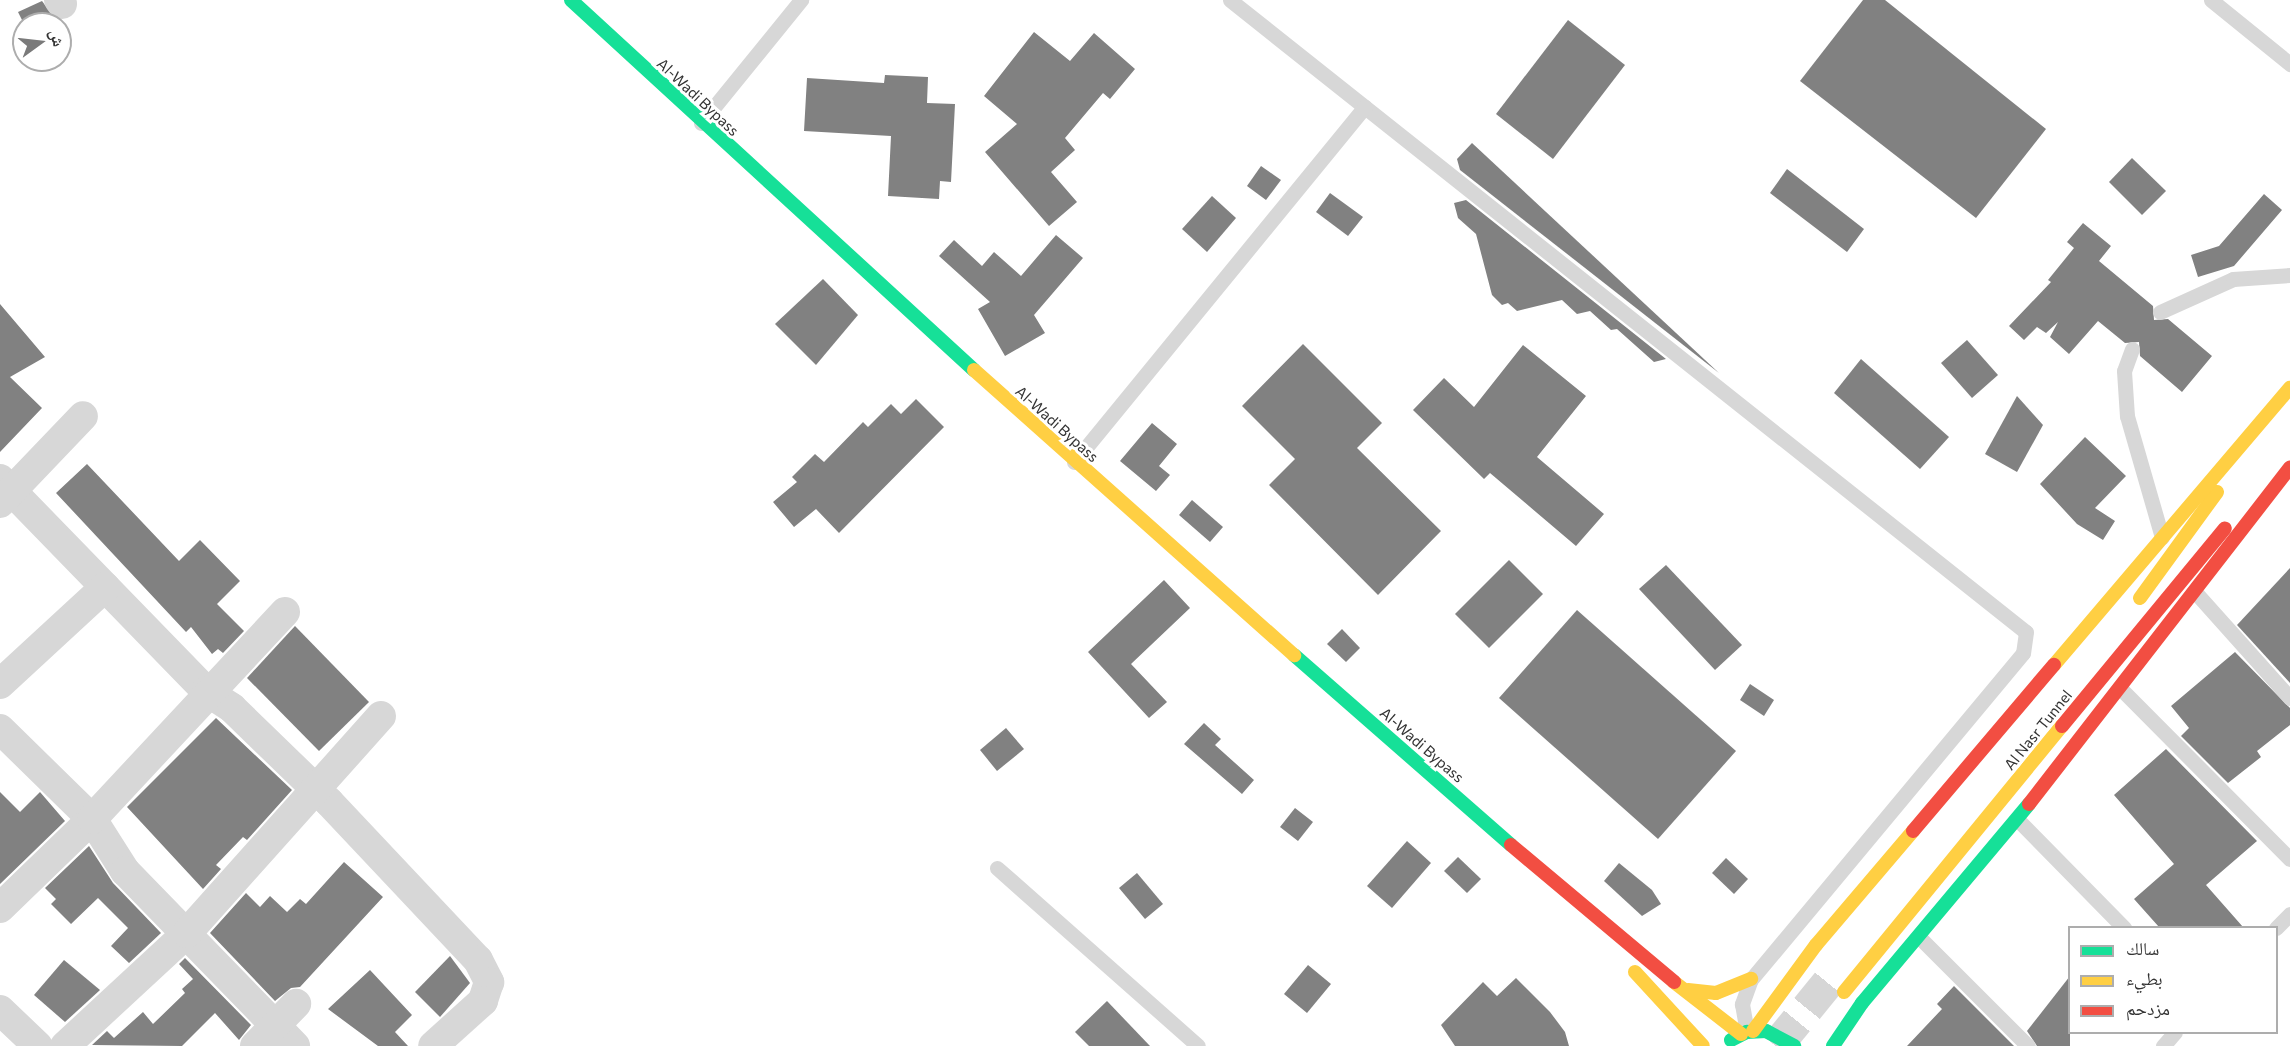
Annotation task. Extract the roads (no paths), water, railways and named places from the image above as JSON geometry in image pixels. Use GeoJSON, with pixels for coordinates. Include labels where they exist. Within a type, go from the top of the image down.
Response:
{"type":"FeatureCollection","features":[{"type":"Feature","properties":{"kind":"main road","name":"Al-Wadi Bypass"},"geometry":{"type":"LineString","coordinates":[[571,0],[701,123],[1074,462],[1647,962],[1747,1032]]}},
{"type":"Feature","properties":{"kind":"main road"},"geometry":{"type":"LineString","coordinates":[[1724,1046],[1747,1032],[1816,945],[2162,538],[2225,468],[2290,388]]}},
{"type":"Feature","properties":{"kind":"main road"},"geometry":{"type":"LineString","coordinates":[[1833,1046],[1918,936],[2018,819],[2122,690],[2290,467]]}},
{"type":"Feature","properties":{"kind":"main road"},"geometry":{"type":"LineString","coordinates":[[2134,606],[2210,504],[2225,468]]}},
{"type":"Feature","properties":{"kind":"main road","name":"Al Nasr Tunnel"},"geometry":{"type":"LineString","coordinates":[[1844,992],[2226,527],[2266,499]]}},
{"type":"Feature","properties":{"kind":"main road","name":"Al-Wadi Bypass"},"geometry":{"type":"LineString","coordinates":[[1530,862],[1703,1046]]}},
{"type":"Feature","properties":{"kind":"main road"},"geometry":{"type":"LineString","coordinates":[[1688,990],[1716,993],[1751,978]]}},
{"type":"Feature","properties":{"kind":"main road"},"geometry":{"type":"LineString","coordinates":[[1747,1032],[1778,1034],[1794,1046]]}},
{"type":"Feature","properties":{"kind":"street"},"geometry":{"type":"LineString","coordinates":[[83,416],[4,491],[105,587],[206,691],[232,708],[315,789],[485,971],[489,982],[483,1001],[433,1046]]}},
{"type":"Feature","properties":{"kind":"street"},"geometry":{"type":"LineString","coordinates":[[0,684],[105,587]]}},
{"type":"Feature","properties":{"kind":"street"},"geometry":{"type":"LineString","coordinates":[[0,908],[92,819],[206,691],[285,612]]}},
{"type":"Feature","properties":{"kind":"street"},"geometry":{"type":"LineString","coordinates":[[65,1046],[187,933],[381,716]]}},
{"type":"Feature","properties":{"kind":"street"},"geometry":{"type":"LineString","coordinates":[[0,729],[92,819],[125,871],[187,933],[275,1040],[296,1004]]}},
{"type":"Feature","properties":{"kind":"street"},"geometry":{"type":"LineString","coordinates":[[0,1010],[28,1043]]}},
{"type":"Feature","properties":{"kind":"lane"},"geometry":{"type":"LineString","coordinates":[[701,123],[801,0]]}},
{"type":"Feature","properties":{"kind":"lane"},"geometry":{"type":"LineString","coordinates":[[1230,0],[2026,632],[2023,653],[1751,978],[1742,1004],[1747,1032]]}},
{"type":"Feature","properties":{"kind":"lane"},"geometry":{"type":"LineString","coordinates":[[2211,0],[2290,64]]}},
{"type":"Feature","properties":{"kind":"lane"},"geometry":{"type":"LineString","coordinates":[[1074,462],[1365,107]]}},
{"type":"Feature","properties":{"kind":"lane"},"geometry":{"type":"LineString","coordinates":[[2160,312],[2191,294],[2233,279],[2290,275]]}},
{"type":"Feature","properties":{"kind":"lane"},"geometry":{"type":"LineString","coordinates":[[2132,349],[2124,371],[2127,416],[2162,538]]}},
{"type":"Feature","properties":{"kind":"lane"},"geometry":{"type":"LineString","coordinates":[[2196,593],[2290,698]]}},
{"type":"Feature","properties":{"kind":"lane"},"geometry":{"type":"LineString","coordinates":[[2122,690],[2290,859]]}},
{"type":"Feature","properties":{"kind":"lane"},"geometry":{"type":"LineString","coordinates":[[2018,819],[2123,926]]}},
{"type":"Feature","properties":{"kind":"lane"},"geometry":{"type":"LineString","coordinates":[[997,868],[1198,1046]]}},
{"type":"Feature","properties":{"kind":"lane"},"geometry":{"type":"LineString","coordinates":[[2277,926],[2290,914]]}},
{"type":"Feature","properties":{"kind":"lane"},"geometry":{"type":"LineString","coordinates":[[1918,936],[2028,1046]]}},
{"type":"Feature","properties":{"kind":"lane"},"geometry":{"type":"LineString","coordinates":[[2163,1046],[2173,1034]]}},
{"type":"Feature","properties":{"kind":"tunnel"},"geometry":{"type":"LineString","coordinates":[[1776,1046],[1829,981]]}}]}
